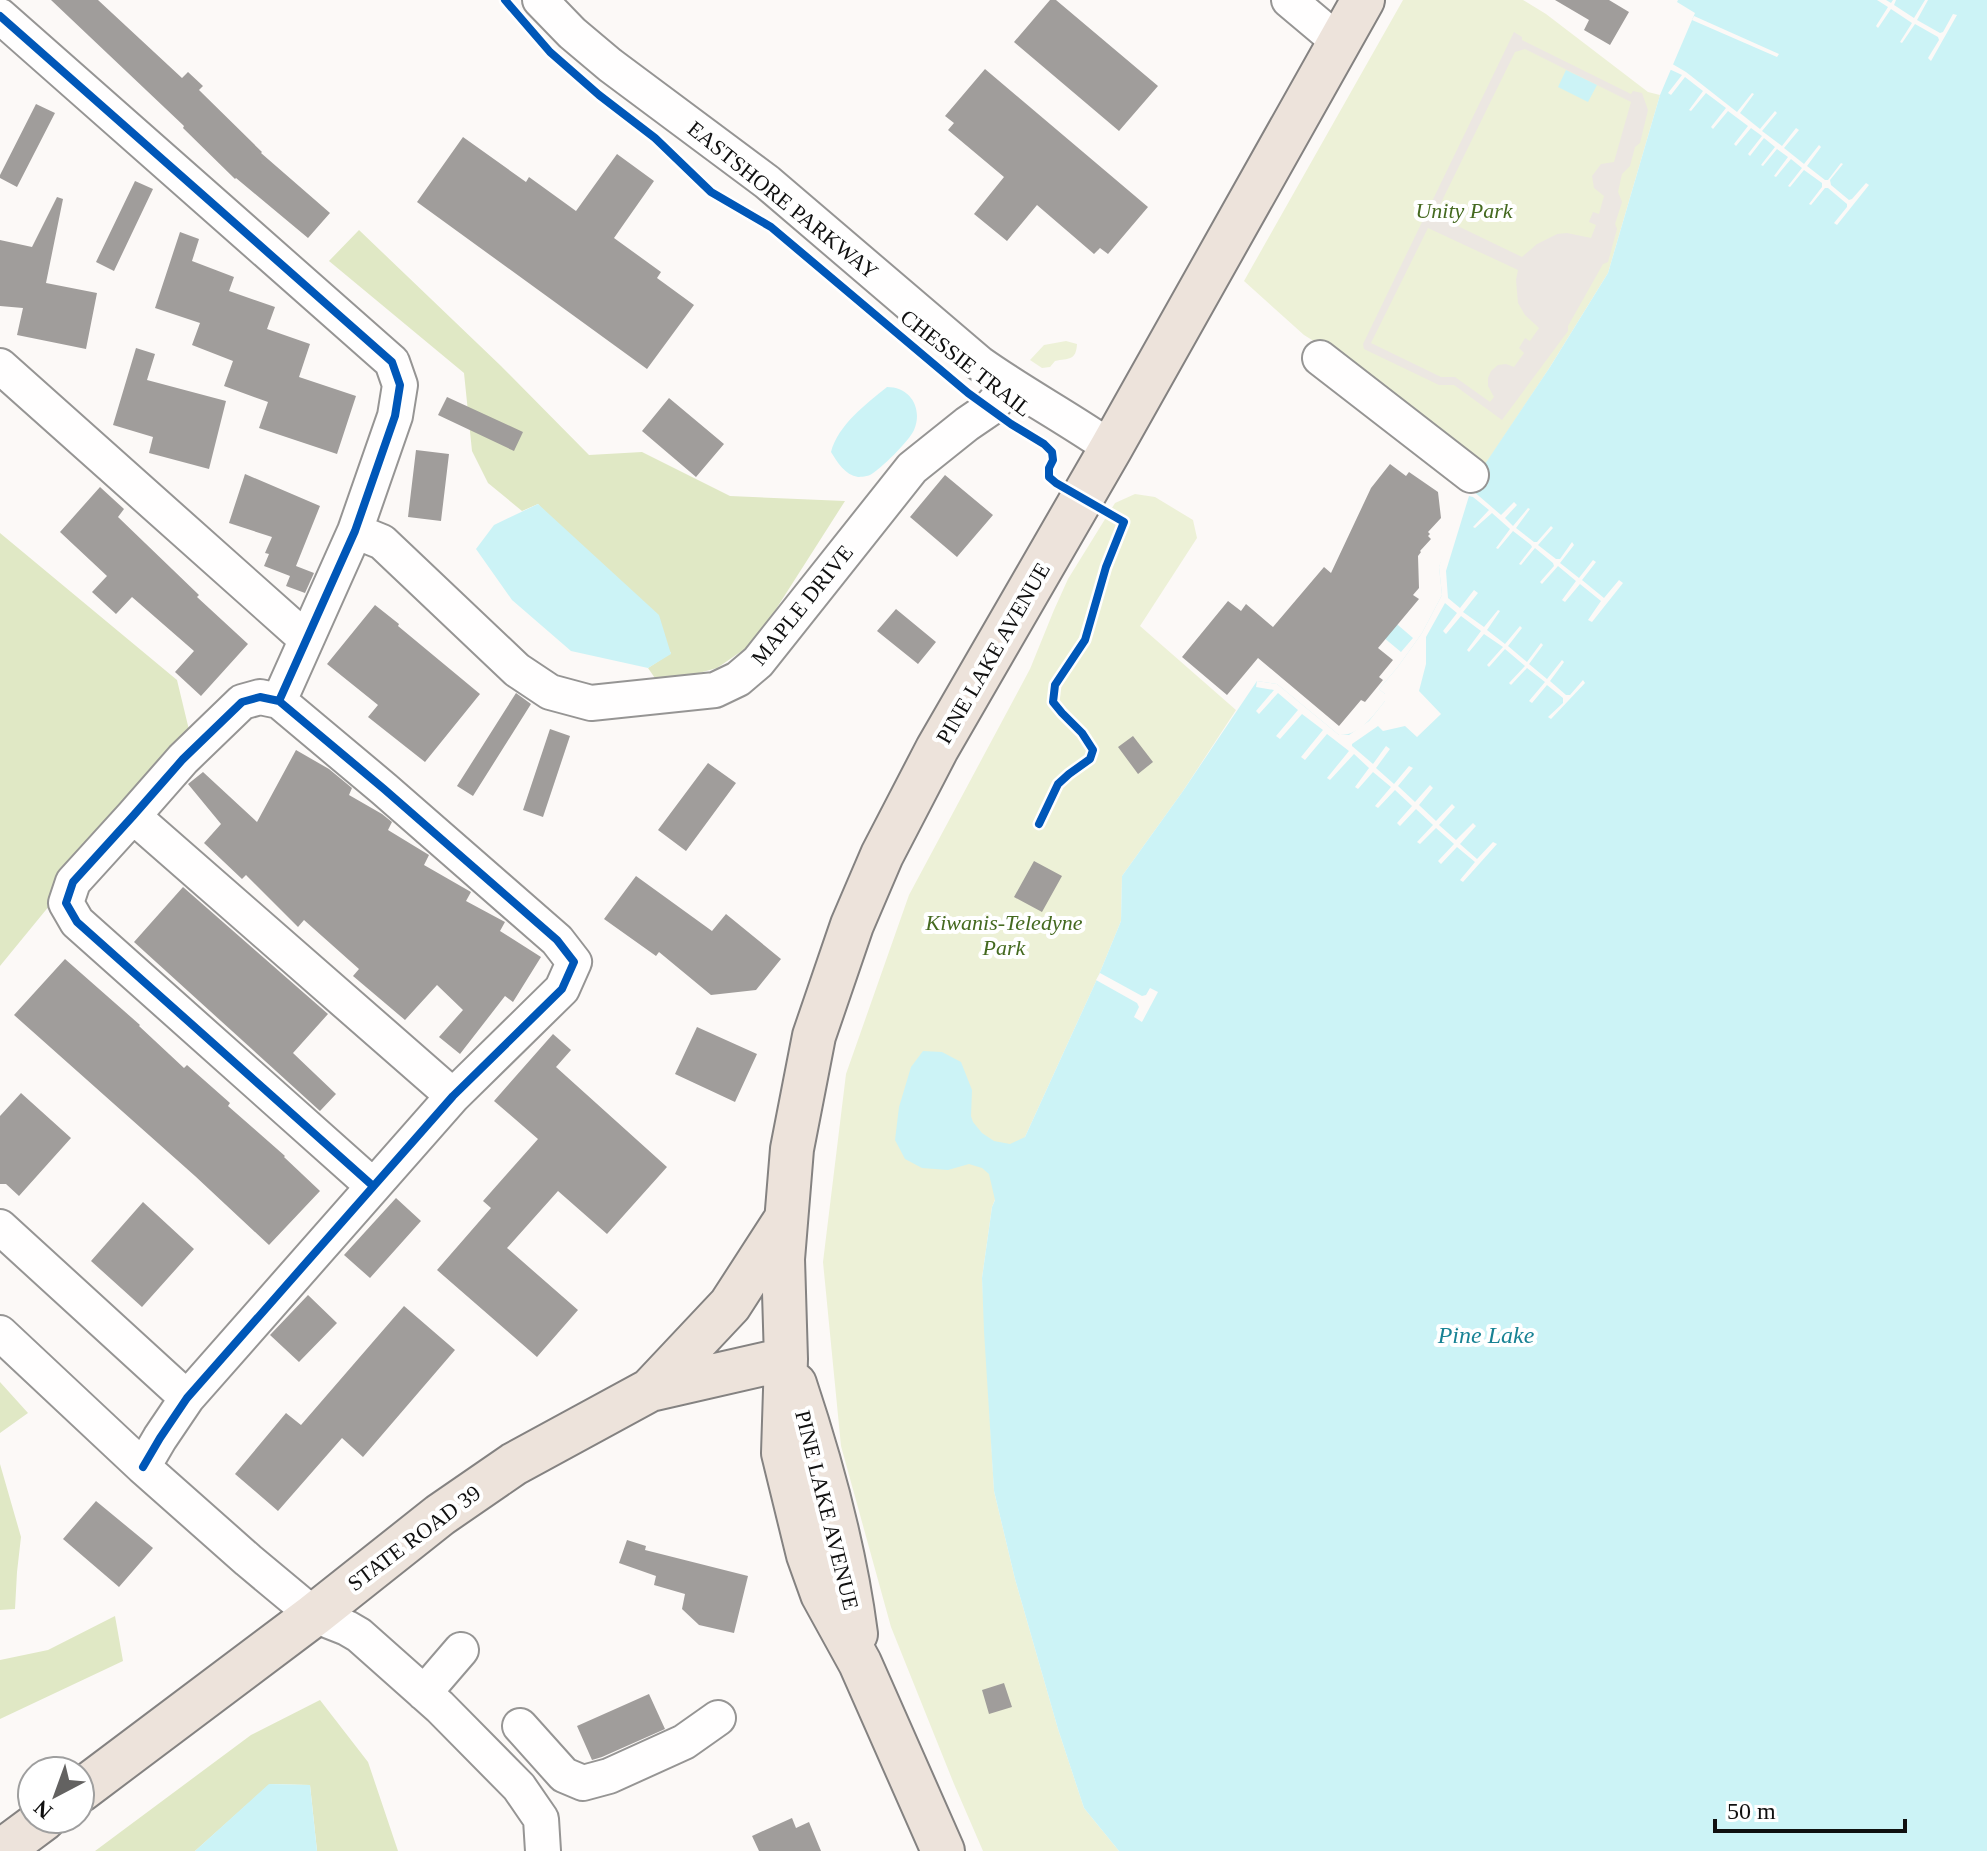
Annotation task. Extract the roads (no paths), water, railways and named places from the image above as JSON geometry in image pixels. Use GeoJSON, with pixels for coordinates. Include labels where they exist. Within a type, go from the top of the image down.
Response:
{"type":"FeatureCollection","features":[{"type":"Feature","properties":{"kind":"main road","name":"PINE LAKE AVENUE"},"geometry":{"type":"LineString","coordinates":[[943,1851],[860,1663],[851,1596],[818,1456],[786,1359],[783,1259],[786,1218],[792,1149],[814,1036],[852,925],[882,855],[937,749],[1111,448],[1363,0]]}},
{"type":"Feature","properties":{"kind":"main road"},"geometry":{"type":"LineString","coordinates":[[650,1390],[730,1305],[786,1218]]}},
{"type":"Feature","properties":{"kind":"main road","name":"STATE ROAD 39"},"geometry":{"type":"LineString","coordinates":[[96,1779],[314,1615],[440,1515],[514,1464],[650,1390],[786,1359]]}},
{"type":"Feature","properties":{"kind":"main road"},"geometry":{"type":"LineString","coordinates":[[1,1851],[22,1835]]}},
{"type":"Feature","properties":{"kind":"street","name":"EASTSHORE PARKWAY"},"geometry":{"type":"LineString","coordinates":[[540,0],[572,33],[610,65],[767,182],[979,363],[1111,448]]}},
{"type":"Feature","properties":{"kind":"street"},"geometry":{"type":"LineString","coordinates":[[1289,0],[1339,42]]}},
{"type":"Feature","properties":{"kind":"street"},"geometry":{"type":"LineString","coordinates":[[0,16],[392,362],[400,385],[395,416],[355,531],[279,701]]}},
{"type":"Feature","properties":{"kind":"street"},"geometry":{"type":"LineString","coordinates":[[1320,358],[1471,475]]}},
{"type":"Feature","properties":{"kind":"street"},"geometry":{"type":"LineString","coordinates":[[0,366],[306,639]]}},
{"type":"Feature","properties":{"kind":"street","name":"MAPLE DRIVE"},"geometry":{"type":"LineString","coordinates":[[355,531],[382,542],[517,670],[550,692],[591,703],[715,690],[738,679],[758,662],[912,468],[989,409],[1010,385]]}},
{"type":"Feature","properties":{"kind":"street"},"geometry":{"type":"LineString","coordinates":[[143,1467],[187,1398],[453,1096],[562,989],[574,962],[557,940],[395,798],[279,701],[260,697],[242,702],[183,759],[73,882],[66,903],[77,922],[373,1186]]}},
{"type":"Feature","properties":{"kind":"street"},"geometry":{"type":"LineString","coordinates":[[133,816],[453,1096]]}},
{"type":"Feature","properties":{"kind":"street"},"geometry":{"type":"LineString","coordinates":[[0,1227],[187,1398]]}},
{"type":"Feature","properties":{"kind":"street"},"geometry":{"type":"LineString","coordinates":[[0,1333],[248,1560],[314,1615],[359,1635],[424,1693],[519,1787],[541,1819],[543,1851]]}},
{"type":"Feature","properties":{"kind":"street"},"geometry":{"type":"LineString","coordinates":[[424,1693],[461,1650]]}},
{"type":"Feature","properties":{"kind":"street"},"geometry":{"type":"LineString","coordinates":[[520,1726],[564,1775],[583,1783],[609,1776],[684,1742],[718,1718]]}},
{"type":"Feature","properties":{"kind":"water","name":"Pine Lake"},"geometry":{"type":"Polygon","coordinates":[[[1678,0],[1987,0],[1987,1851],[1119,1851],[1084,1808],[1015,1579],[994,1491],[982,1278],[995,1200],[989,1174],[969,1164],[948,1170],[922,1168],[905,1159],[895,1140],[899,1107],[911,1067],[923,1051],[942,1052],[961,1062],[972,1090],[971,1116],[982,1133],[994,1141],[1010,1144],[1025,1137],[1121,921],[1122,876],[1257,681],[1277,684],[1339,735],[1359,729],[1385,701],[1385,694],[1379,689],[1422,633],[1442,595],[1439,567],[1479,463],[1485,464],[1608,273],[1660,95],[1695,13],[1678,0]]]}},
{"type":"Feature","properties":{"kind":"water"},"geometry":{"type":"Polygon","coordinates":[[[1566,70],[1597,85],[1588,102],[1558,87],[1566,70]]]}},
{"type":"Feature","properties":{"kind":"water"},"geometry":{"type":"Polygon","coordinates":[[[887,387],[903,391],[913,401],[917,414],[914,430],[875,472],[853,476],[842,468],[831,452],[840,433],[854,416],[887,387]]]}},
{"type":"Feature","properties":{"kind":"water"},"geometry":{"type":"Polygon","coordinates":[[[538,504],[659,615],[671,654],[648,668],[571,651],[512,600],[476,549],[494,525],[538,504]]]}},
{"type":"Feature","properties":{"kind":"water"},"geometry":{"type":"Polygon","coordinates":[[[1384,613],[1413,638],[1401,652],[1371,627],[1384,613]]]}},
{"type":"Feature","properties":{"kind":"water"},"geometry":{"type":"Polygon","coordinates":[[[269,1784],[310,1785],[317,1851],[195,1851],[269,1784]]]}},
{"type":"Feature","properties":{"kind":"park label","name":"Unity Park"},"geometry":{"type":"Point","coordinates":[1464,210]}},
{"type":"Feature","properties":{"kind":"park label","name":"Kiwanis-Teledyne Park"},"geometry":{"type":"Point","coordinates":[1004,934]}}]}
